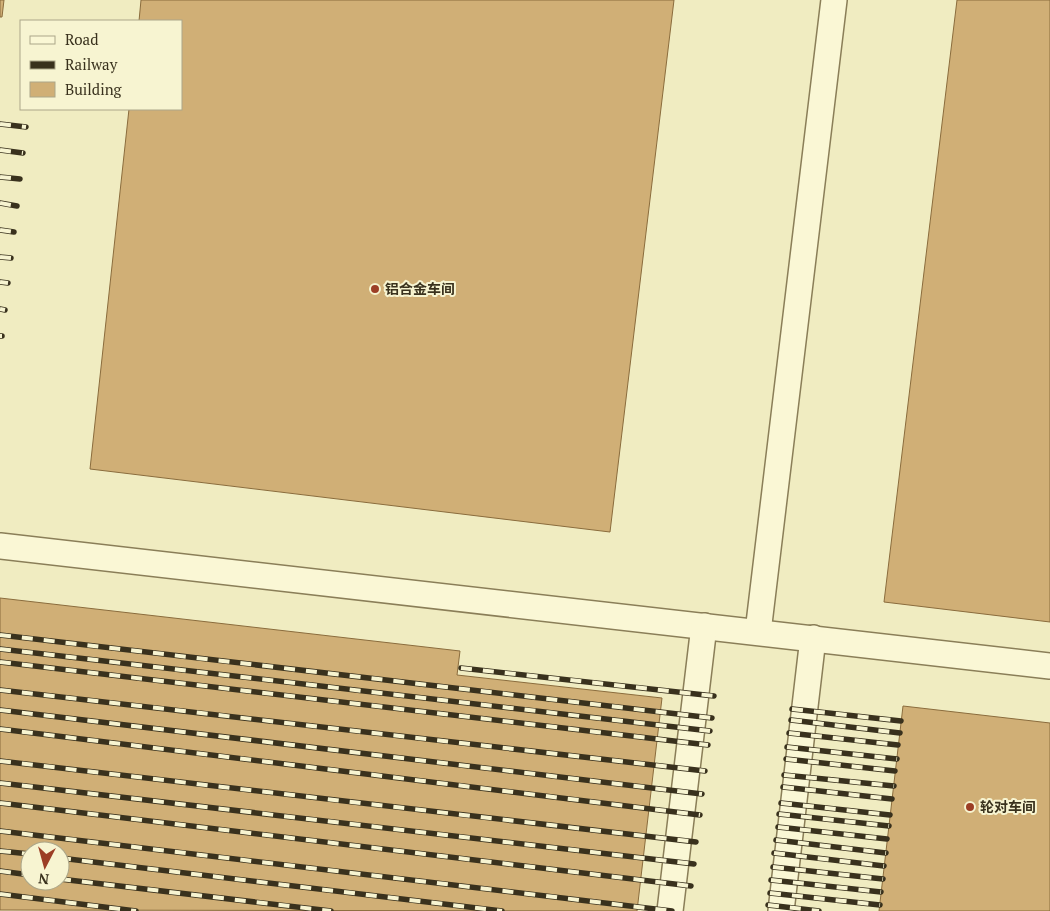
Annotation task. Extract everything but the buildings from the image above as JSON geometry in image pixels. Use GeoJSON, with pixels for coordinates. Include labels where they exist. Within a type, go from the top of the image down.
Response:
{"type":"FeatureCollection","features":[{"type":"Feature","properties":{"kind":"street"},"geometry":{"type":"LineString","coordinates":[[758,632],[834,0]]}},
{"type":"Feature","properties":{"kind":"street"},"geometry":{"type":"LineString","coordinates":[[0,546],[1050,666]]}},
{"type":"Feature","properties":{"kind":"street"},"geometry":{"type":"LineString","coordinates":[[670,911],[704,626]]}},
{"type":"Feature","properties":{"kind":"street"},"geometry":{"type":"LineString","coordinates":[[781,911],[814,638]]}},
{"type":"Feature","properties":{"kind":"railway"},"geometry":{"type":"LineString","coordinates":[[0,124],[26,127]]}},
{"type":"Feature","properties":{"kind":"railway"},"geometry":{"type":"LineString","coordinates":[[0,150],[23,153]]}},
{"type":"Feature","properties":{"kind":"railway"},"geometry":{"type":"LineString","coordinates":[[0,177],[20,179]]}},
{"type":"Feature","properties":{"kind":"railway"},"geometry":{"type":"LineString","coordinates":[[0,203],[17,206]]}},
{"type":"Feature","properties":{"kind":"railway"},"geometry":{"type":"LineString","coordinates":[[0,230],[14,232]]}},
{"type":"Feature","properties":{"kind":"railway"},"geometry":{"type":"LineString","coordinates":[[0,257],[11,258]]}},
{"type":"Feature","properties":{"kind":"railway"},"geometry":{"type":"LineString","coordinates":[[0,282],[8,283]]}},
{"type":"Feature","properties":{"kind":"railway"},"geometry":{"type":"LineString","coordinates":[[0,309],[5,310]]}},
{"type":"Feature","properties":{"kind":"railway"},"geometry":{"type":"LineString","coordinates":[[0,635],[712,718]]}},
{"type":"Feature","properties":{"kind":"railway"},"geometry":{"type":"LineString","coordinates":[[0,649],[710,731]]}},
{"type":"Feature","properties":{"kind":"railway"},"geometry":{"type":"LineString","coordinates":[[0,662],[708,745]]}},
{"type":"Feature","properties":{"kind":"railway"},"geometry":{"type":"LineString","coordinates":[[461,668],[714,696]]}},
{"type":"Feature","properties":{"kind":"railway"},"geometry":{"type":"LineString","coordinates":[[0,690],[705,771]]}},
{"type":"Feature","properties":{"kind":"railway"},"geometry":{"type":"LineString","coordinates":[[792,709],[901,721]]}},
{"type":"Feature","properties":{"kind":"railway"},"geometry":{"type":"LineString","coordinates":[[0,710],[702,794]]}},
{"type":"Feature","properties":{"kind":"railway"},"geometry":{"type":"LineString","coordinates":[[791,720],[900,733]]}},
{"type":"Feature","properties":{"kind":"railway"},"geometry":{"type":"LineString","coordinates":[[0,729],[700,815]]}},
{"type":"Feature","properties":{"kind":"railway"},"geometry":{"type":"LineString","coordinates":[[789,733],[898,745]]}},
{"type":"Feature","properties":{"kind":"railway"},"geometry":{"type":"LineString","coordinates":[[787,747],[897,759]]}},
{"type":"Feature","properties":{"kind":"railway"},"geometry":{"type":"LineString","coordinates":[[786,759],[895,771]]}},
{"type":"Feature","properties":{"kind":"railway"},"geometry":{"type":"LineString","coordinates":[[0,761],[696,842]]}},
{"type":"Feature","properties":{"kind":"railway"},"geometry":{"type":"LineString","coordinates":[[784,775],[894,786]]}},
{"type":"Feature","properties":{"kind":"railway"},"geometry":{"type":"LineString","coordinates":[[0,783],[694,864]]}},
{"type":"Feature","properties":{"kind":"railway"},"geometry":{"type":"LineString","coordinates":[[783,787],[892,799]]}},
{"type":"Feature","properties":{"kind":"railway"},"geometry":{"type":"LineString","coordinates":[[0,803],[691,886]]}},
{"type":"Feature","properties":{"kind":"railway"},"geometry":{"type":"LineString","coordinates":[[781,803],[890,815]]}},
{"type":"Feature","properties":{"kind":"railway"},"geometry":{"type":"LineString","coordinates":[[779,814],[889,826]]}},
{"type":"Feature","properties":{"kind":"railway"},"geometry":{"type":"LineString","coordinates":[[778,827],[887,839]]}},
{"type":"Feature","properties":{"kind":"railway"},"geometry":{"type":"LineString","coordinates":[[0,831],[672,911]]}},
{"type":"Feature","properties":{"kind":"railway"},"geometry":{"type":"LineString","coordinates":[[776,840],[886,853]]}},
{"type":"Feature","properties":{"kind":"railway"},"geometry":{"type":"LineString","coordinates":[[0,851],[20,853]]}},
{"type":"Feature","properties":{"kind":"railway"},"geometry":{"type":"LineString","coordinates":[[774,853],[884,866]]}},
{"type":"Feature","properties":{"kind":"railway"},"geometry":{"type":"LineString","coordinates":[[70,859],[502,911]]}},
{"type":"Feature","properties":{"kind":"railway"},"geometry":{"type":"LineString","coordinates":[[773,867],[883,879]]}},
{"type":"Feature","properties":{"kind":"railway"},"geometry":{"type":"LineString","coordinates":[[0,871],[20,874]]}},
{"type":"Feature","properties":{"kind":"railway"},"geometry":{"type":"LineString","coordinates":[[70,880],[331,911]]}},
{"type":"Feature","properties":{"kind":"railway"},"geometry":{"type":"LineString","coordinates":[[771,880],[881,892]]}},
{"type":"Feature","properties":{"kind":"railway"},"geometry":{"type":"LineString","coordinates":[[770,893],[880,905]]}},
{"type":"Feature","properties":{"kind":"railway"},"geometry":{"type":"LineString","coordinates":[[0,894],[136,911]]}},
{"type":"Feature","properties":{"kind":"railway"},"geometry":{"type":"LineString","coordinates":[[768,905],[819,911]]}},
{"type":"Feature","properties":{"kind":"place","name":"铝合金车间"},"geometry":{"type":"Point","coordinates":[375,289]}},
{"type":"Feature","properties":{"kind":"place","name":"轮对车间"},"geometry":{"type":"Point","coordinates":[970,807]}}]}
